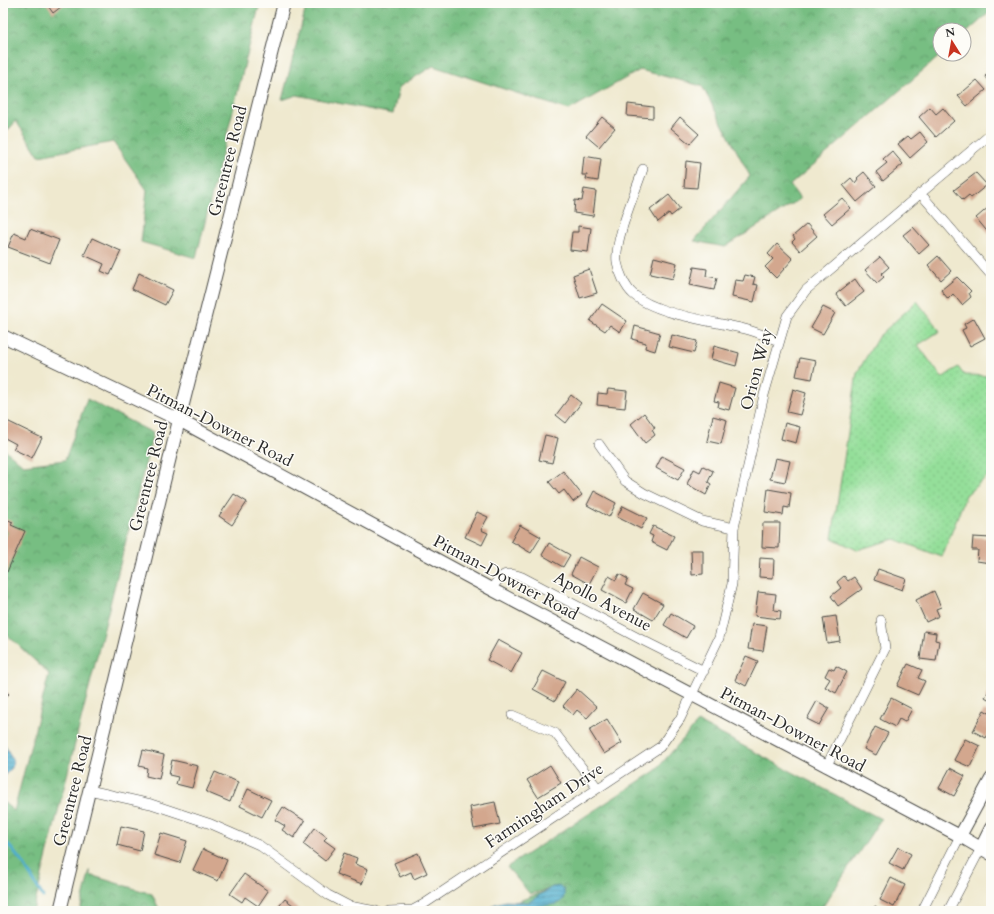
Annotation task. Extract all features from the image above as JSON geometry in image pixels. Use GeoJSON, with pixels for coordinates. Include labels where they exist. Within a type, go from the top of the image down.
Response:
{"type":"FeatureCollection","features":[{"type":"Feature","properties":{"kind":"street","name":"Greentree Road"},"geometry":{"type":"LineString","coordinates":[[60,911],[179,420],[284,3]]}},
{"type":"Feature","properties":{"kind":"street","name":"Orion Way"},"geometry":{"type":"LineString","coordinates":[[692,695],[720,638],[732,584],[734,528],[761,410],[779,341],[788,316],[806,290],[991,134]]}},
{"type":"Feature","properties":{"kind":"street"},"geometry":{"type":"LineString","coordinates":[[643,169],[619,238],[617,261],[622,279],[632,294],[659,308],[747,329],[779,341]]}},
{"type":"Feature","properties":{"kind":"street"},"geometry":{"type":"LineString","coordinates":[[920,193],[991,275]]}},
{"type":"Feature","properties":{"kind":"street","name":"Pitman-Downer Road"},"geometry":{"type":"LineString","coordinates":[[3,336],[179,420],[491,589],[986,851]]}},
{"type":"Feature","properties":{"kind":"street"},"geometry":{"type":"LineString","coordinates":[[599,444],[625,481],[644,493],[702,521],[734,528]]}},
{"type":"Feature","properties":{"kind":"street","name":"Apollo Avenue"},"geometry":{"type":"LineString","coordinates":[[491,589],[503,574],[511,573],[522,577],[704,671]]}},
{"type":"Feature","properties":{"kind":"street"},"geometry":{"type":"LineString","coordinates":[[826,767],[885,649],[881,620]]}},
{"type":"Feature","properties":{"kind":"street","name":"Farmingham Drive"},"geometry":{"type":"LineString","coordinates":[[389,911],[414,910],[465,878],[660,747],[680,718],[692,695]]}},
{"type":"Feature","properties":{"kind":"street"},"geometry":{"type":"LineString","coordinates":[[512,715],[555,732],[597,788]]}},
{"type":"Feature","properties":{"kind":"street"},"geometry":{"type":"LineString","coordinates":[[922,911],[991,779]]}},
{"type":"Feature","properties":{"kind":"street"},"geometry":{"type":"LineString","coordinates":[[89,790],[150,804],[211,824],[259,845],[328,895],[349,906],[376,911]]}},
{"type":"Feature","properties":{"kind":"street"},"geometry":{"type":"LineString","coordinates":[[948,911],[986,851],[991,828]]}},
{"type":"Feature","properties":{"kind":"green space"},"geometry":{"type":"Polygon","coordinates":[[[3,3],[260,3],[196,258],[141,242],[147,190],[113,142],[39,156],[16,121],[3,136],[3,3]]]}},
{"type":"Feature","properties":{"kind":"green space"},"geometry":{"type":"Polygon","coordinates":[[[307,3],[991,3],[991,11],[972,28],[972,22],[932,22],[933,62],[790,185],[800,199],[725,247],[694,241],[750,176],[702,86],[640,70],[569,110],[433,66],[399,87],[393,114],[297,95],[282,100],[307,3]]]}},
{"type":"Feature","properties":{"kind":"green space"},"geometry":{"type":"Polygon","coordinates":[[[917,301],[940,331],[918,345],[942,378],[958,367],[964,375],[991,376],[991,473],[966,495],[942,557],[894,539],[857,550],[832,538],[857,373],[878,337],[917,301]]]}},
{"type":"Feature","properties":{"kind":"green space"},"geometry":{"type":"Polygon","coordinates":[[[87,399],[153,433],[33,911],[3,911],[3,802],[14,811],[49,674],[3,631],[3,448],[23,465],[65,460],[87,399]]]}},
{"type":"Feature","properties":{"kind":"green space"},"geometry":{"type":"Polygon","coordinates":[[[698,722],[881,819],[820,911],[493,911],[553,888],[530,894],[507,867],[655,771],[698,722]]]}},
{"type":"Feature","properties":{"kind":"green space"},"geometry":{"type":"Polygon","coordinates":[[[90,870],[90,875],[152,894],[160,911],[80,911],[90,870]]]}},
{"type":"Feature","properties":{"kind":"water"},"geometry":{"type":"Polygon","coordinates":[[[3,741],[13,761],[12,768],[3,777],[3,741]]]}},
{"type":"Feature","properties":{"kind":"water"},"geometry":{"type":"Polygon","coordinates":[[[559,886],[564,889],[564,895],[563,899],[556,904],[537,906],[527,911],[486,911],[495,904],[505,901],[529,902],[552,887],[559,886]]]}},
{"type":"Feature","properties":{"kind":"building"},"geometry":{"type":"Polygon","coordinates":[[[46,3],[66,3],[53,13],[46,3]]]}},
{"type":"Feature","properties":{"kind":"building"},"geometry":{"type":"Polygon","coordinates":[[[991,72],[991,83],[985,76],[991,72]]]}},
{"type":"Feature","properties":{"kind":"building"},"geometry":{"type":"Polygon","coordinates":[[[977,80],[986,90],[967,106],[958,96],[977,80]]]}},
{"type":"Feature","properties":{"kind":"building"},"geometry":{"type":"Polygon","coordinates":[[[628,104],[653,107],[653,118],[627,116],[628,104]]]}},
{"type":"Feature","properties":{"kind":"building"},"geometry":{"type":"Polygon","coordinates":[[[930,107],[936,114],[943,108],[954,121],[936,137],[919,117],[930,107]]]}},
{"type":"Feature","properties":{"kind":"building"},"geometry":{"type":"Polygon","coordinates":[[[602,117],[615,128],[599,147],[586,136],[602,117]]]}},
{"type":"Feature","properties":{"kind":"building"},"geometry":{"type":"Polygon","coordinates":[[[680,117],[699,134],[690,144],[671,128],[680,117]]]}},
{"type":"Feature","properties":{"kind":"building"},"geometry":{"type":"Polygon","coordinates":[[[920,132],[928,142],[910,158],[898,144],[908,136],[911,139],[920,132]]]}},
{"type":"Feature","properties":{"kind":"building"},"geometry":{"type":"Polygon","coordinates":[[[892,151],[903,164],[883,181],[876,172],[887,163],[883,159],[892,151]]]}},
{"type":"Feature","properties":{"kind":"building"},"geometry":{"type":"Polygon","coordinates":[[[584,156],[601,159],[598,181],[586,179],[587,175],[582,175],[584,156]]]}},
{"type":"Feature","properties":{"kind":"building"},"geometry":{"type":"Polygon","coordinates":[[[686,161],[700,163],[697,188],[684,187],[686,161]]]}},
{"type":"Feature","properties":{"kind":"building"},"geometry":{"type":"Polygon","coordinates":[[[864,172],[876,186],[857,202],[843,185],[851,178],[855,183],[858,179],[857,178],[864,172]]]}},
{"type":"Feature","properties":{"kind":"building"},"geometry":{"type":"Polygon","coordinates":[[[976,173],[987,185],[971,198],[969,195],[963,200],[954,190],[976,173]]]}},
{"type":"Feature","properties":{"kind":"building"},"geometry":{"type":"Polygon","coordinates":[[[584,189],[596,191],[593,216],[574,213],[575,200],[582,201],[584,189]]]}},
{"type":"Feature","properties":{"kind":"building"},"geometry":{"type":"Polygon","coordinates":[[[669,195],[680,209],[671,216],[669,213],[658,222],[650,210],[669,195]]]}},
{"type":"Feature","properties":{"kind":"building"},"geometry":{"type":"Polygon","coordinates":[[[842,198],[851,208],[832,224],[823,214],[842,198]]]}},
{"type":"Feature","properties":{"kind":"building"},"geometry":{"type":"Polygon","coordinates":[[[990,206],[991,207],[991,236],[976,218],[990,206]]]}},
{"type":"Feature","properties":{"kind":"building"},"geometry":{"type":"Polygon","coordinates":[[[807,224],[817,236],[800,251],[792,242],[795,239],[793,236],[807,224]]]}},
{"type":"Feature","properties":{"kind":"building"},"geometry":{"type":"Polygon","coordinates":[[[578,226],[591,228],[588,252],[570,250],[572,232],[578,232],[578,226]]]}},
{"type":"Feature","properties":{"kind":"building"},"geometry":{"type":"Polygon","coordinates":[[[913,227],[929,245],[919,254],[903,235],[913,227]]]}},
{"type":"Feature","properties":{"kind":"building"},"geometry":{"type":"Polygon","coordinates":[[[30,229],[59,240],[50,263],[8,247],[14,233],[26,238],[30,229]]]}},
{"type":"Feature","properties":{"kind":"building"},"geometry":{"type":"Polygon","coordinates":[[[92,238],[121,251],[110,275],[101,271],[104,264],[84,255],[92,238]]]}},
{"type":"Feature","properties":{"kind":"building"},"geometry":{"type":"Polygon","coordinates":[[[777,244],[793,259],[776,278],[765,267],[773,259],[768,254],[777,244]]]}},
{"type":"Feature","properties":{"kind":"building"},"geometry":{"type":"Polygon","coordinates":[[[938,256],[951,271],[941,280],[928,265],[938,256]]]}},
{"type":"Feature","properties":{"kind":"building"},"geometry":{"type":"Polygon","coordinates":[[[654,257],[677,263],[673,279],[650,274],[654,257]]]}},
{"type":"Feature","properties":{"kind":"building"},"geometry":{"type":"Polygon","coordinates":[[[880,257],[889,267],[881,274],[884,277],[877,283],[865,270],[880,257]]]}},
{"type":"Feature","properties":{"kind":"building"},"geometry":{"type":"Polygon","coordinates":[[[694,267],[707,269],[706,276],[717,278],[714,290],[690,285],[694,267]]]}},
{"type":"Feature","properties":{"kind":"building"},"geometry":{"type":"Polygon","coordinates":[[[589,269],[597,293],[580,298],[573,275],[589,269]]]}},
{"type":"Feature","properties":{"kind":"building"},"geometry":{"type":"Polygon","coordinates":[[[139,273],[173,290],[165,305],[132,289],[139,273]]]}},
{"type":"Feature","properties":{"kind":"building"},"geometry":{"type":"Polygon","coordinates":[[[745,275],[755,277],[753,284],[758,285],[754,302],[732,297],[735,280],[743,281],[745,275]]]}},
{"type":"Feature","properties":{"kind":"building"},"geometry":{"type":"Polygon","coordinates":[[[957,277],[971,291],[969,293],[971,297],[962,305],[953,294],[948,299],[941,290],[957,277]]]}},
{"type":"Feature","properties":{"kind":"building"},"geometry":{"type":"Polygon","coordinates":[[[855,279],[864,292],[846,306],[836,294],[855,279]]]}},
{"type":"Feature","properties":{"kind":"building"},"geometry":{"type":"Polygon","coordinates":[[[602,304],[627,321],[620,332],[610,325],[605,331],[590,321],[602,304]]]}},
{"type":"Feature","properties":{"kind":"building"},"geometry":{"type":"Polygon","coordinates":[[[823,307],[835,313],[823,334],[811,328],[823,307]]]}},
{"type":"Feature","properties":{"kind":"building"},"geometry":{"type":"Polygon","coordinates":[[[974,318],[985,338],[970,346],[962,330],[966,328],[964,324],[974,318]]]}},
{"type":"Feature","properties":{"kind":"building"},"geometry":{"type":"Polygon","coordinates":[[[635,326],[660,333],[655,351],[645,348],[646,343],[632,339],[635,326]]]}},
{"type":"Feature","properties":{"kind":"building"},"geometry":{"type":"Polygon","coordinates":[[[672,335],[697,341],[694,353],[669,347],[672,335]]]}},
{"type":"Feature","properties":{"kind":"building"},"geometry":{"type":"Polygon","coordinates":[[[714,346],[739,353],[736,366],[711,359],[714,346]]]}},
{"type":"Feature","properties":{"kind":"building"},"geometry":{"type":"Polygon","coordinates":[[[800,358],[816,361],[812,379],[796,376],[800,358]]]}},
{"type":"Feature","properties":{"kind":"building"},"geometry":{"type":"Polygon","coordinates":[[[719,383],[735,388],[729,410],[718,407],[719,402],[714,401],[719,383]]]}},
{"type":"Feature","properties":{"kind":"building"},"geometry":{"type":"Polygon","coordinates":[[[608,389],[627,391],[625,408],[597,405],[598,393],[607,394],[608,389]]]}},
{"type":"Feature","properties":{"kind":"building"},"geometry":{"type":"Polygon","coordinates":[[[793,389],[806,393],[800,415],[787,412],[793,389]]]}},
{"type":"Feature","properties":{"kind":"building"},"geometry":{"type":"Polygon","coordinates":[[[571,395],[581,403],[566,423],[556,415],[571,395]]]}},
{"type":"Feature","properties":{"kind":"building"},"geometry":{"type":"Polygon","coordinates":[[[644,413],[655,428],[652,430],[655,435],[645,443],[631,424],[644,413]]]}},
{"type":"Feature","properties":{"kind":"building"},"geometry":{"type":"Polygon","coordinates":[[[713,416],[727,420],[721,444],[707,441],[713,416]]]}},
{"type":"Feature","properties":{"kind":"building"},"geometry":{"type":"Polygon","coordinates":[[[7,421],[42,438],[32,458],[13,449],[16,444],[3,437],[3,428],[7,421]]]}},
{"type":"Feature","properties":{"kind":"building"},"geometry":{"type":"Polygon","coordinates":[[[785,423],[800,427],[796,443],[781,439],[785,423]]]}},
{"type":"Feature","properties":{"kind":"building"},"geometry":{"type":"Polygon","coordinates":[[[545,435],[558,438],[552,463],[539,460],[545,435]]]}},
{"type":"Feature","properties":{"kind":"building"},"geometry":{"type":"Polygon","coordinates":[[[662,456],[685,468],[678,480],[656,468],[662,456]]]}},
{"type":"Feature","properties":{"kind":"building"},"geometry":{"type":"Polygon","coordinates":[[[775,458],[790,461],[785,482],[770,479],[775,458]]]}},
{"type":"Feature","properties":{"kind":"building"},"geometry":{"type":"Polygon","coordinates":[[[703,466],[713,471],[708,482],[711,484],[706,495],[687,484],[694,469],[700,472],[703,466]]]}},
{"type":"Feature","properties":{"kind":"building"},"geometry":{"type":"Polygon","coordinates":[[[563,471],[582,495],[573,502],[564,490],[559,494],[549,482],[563,471]]]}},
{"type":"Feature","properties":{"kind":"building"},"geometry":{"type":"Polygon","coordinates":[[[768,489],[791,493],[789,508],[784,507],[783,515],[765,512],[768,489]]]}},
{"type":"Feature","properties":{"kind":"building"},"geometry":{"type":"Polygon","coordinates":[[[594,491],[616,503],[609,517],[587,505],[594,491]]]}},
{"type":"Feature","properties":{"kind":"building"},"geometry":{"type":"Polygon","coordinates":[[[234,494],[247,502],[232,525],[219,516],[234,494]]]}},
{"type":"Feature","properties":{"kind":"building"},"geometry":{"type":"Polygon","coordinates":[[[623,506],[647,518],[641,529],[617,517],[623,506]]]}},
{"type":"Feature","properties":{"kind":"building"},"geometry":{"type":"Polygon","coordinates":[[[477,512],[488,517],[481,530],[488,533],[482,545],[465,537],[477,512]]]}},
{"type":"Feature","properties":{"kind":"building"},"geometry":{"type":"Polygon","coordinates":[[[3,518],[13,522],[11,525],[25,531],[7,572],[3,570],[3,542],[8,532],[3,530],[3,518]]]}},
{"type":"Feature","properties":{"kind":"building"},"geometry":{"type":"Polygon","coordinates":[[[763,523],[780,523],[779,548],[762,547],[763,523]]]}},
{"type":"Feature","properties":{"kind":"building"},"geometry":{"type":"Polygon","coordinates":[[[520,525],[541,537],[531,553],[511,541],[520,525]]]}},
{"type":"Feature","properties":{"kind":"building"},"geometry":{"type":"Polygon","coordinates":[[[653,526],[674,536],[667,550],[651,542],[653,536],[649,534],[653,526]]]}},
{"type":"Feature","properties":{"kind":"building"},"geometry":{"type":"Polygon","coordinates":[[[973,537],[991,538],[990,563],[977,561],[978,550],[972,550],[973,537]]]}},
{"type":"Feature","properties":{"kind":"building"},"geometry":{"type":"Polygon","coordinates":[[[549,543],[570,555],[563,567],[542,555],[549,543]]]}},
{"type":"Feature","properties":{"kind":"building"},"geometry":{"type":"Polygon","coordinates":[[[691,550],[703,550],[703,574],[692,575],[691,550]]]}},
{"type":"Feature","properties":{"kind":"building"},"geometry":{"type":"Polygon","coordinates":[[[579,557],[598,567],[589,584],[571,574],[579,557]]]}},
{"type":"Feature","properties":{"kind":"building"},"geometry":{"type":"Polygon","coordinates":[[[760,558],[774,559],[773,578],[759,577],[760,558]]]}},
{"type":"Feature","properties":{"kind":"building"},"geometry":{"type":"Polygon","coordinates":[[[878,569],[906,579],[902,590],[874,580],[878,569]]]}},
{"type":"Feature","properties":{"kind":"building"},"geometry":{"type":"Polygon","coordinates":[[[619,574],[628,579],[625,585],[633,589],[626,603],[602,590],[609,576],[616,580],[619,574]]]}},
{"type":"Feature","properties":{"kind":"building"},"geometry":{"type":"Polygon","coordinates":[[[844,576],[848,581],[854,577],[862,589],[838,606],[831,596],[841,588],[837,582],[844,576]]]}},
{"type":"Feature","properties":{"kind":"building"},"geometry":{"type":"Polygon","coordinates":[[[934,591],[941,607],[936,609],[939,616],[926,622],[916,600],[934,591]]]}},
{"type":"Feature","properties":{"kind":"building"},"geometry":{"type":"Polygon","coordinates":[[[758,592],[776,594],[774,610],[781,611],[780,619],[755,616],[758,592]]]}},
{"type":"Feature","properties":{"kind":"building"},"geometry":{"type":"Polygon","coordinates":[[[643,593],[663,604],[653,620],[634,609],[643,593]]]}},
{"type":"Feature","properties":{"kind":"building"},"geometry":{"type":"Polygon","coordinates":[[[671,613],[693,626],[686,638],[664,625],[671,613]]]}},
{"type":"Feature","properties":{"kind":"building"},"geometry":{"type":"Polygon","coordinates":[[[836,616],[840,641],[827,643],[823,618],[836,616]]]}},
{"type":"Feature","properties":{"kind":"building"},"geometry":{"type":"Polygon","coordinates":[[[752,624],[767,626],[763,651],[748,649],[752,624]]]}},
{"type":"Feature","properties":{"kind":"building"},"geometry":{"type":"Polygon","coordinates":[[[924,631],[936,633],[935,640],[939,641],[936,661],[920,659],[924,631]]]}},
{"type":"Feature","properties":{"kind":"building"},"geometry":{"type":"Polygon","coordinates":[[[498,640],[522,653],[511,673],[487,660],[498,640]]]}},
{"type":"Feature","properties":{"kind":"building"},"geometry":{"type":"Polygon","coordinates":[[[746,656],[758,661],[746,686],[735,680],[746,656]]]}},
{"type":"Feature","properties":{"kind":"building"},"geometry":{"type":"Polygon","coordinates":[[[908,664],[922,670],[918,678],[925,681],[918,695],[897,686],[908,664]]]}},
{"type":"Feature","properties":{"kind":"building"},"geometry":{"type":"Polygon","coordinates":[[[836,666],[847,672],[836,693],[825,687],[830,679],[825,676],[829,668],[834,670],[836,666]]]}},
{"type":"Feature","properties":{"kind":"building"},"geometry":{"type":"Polygon","coordinates":[[[543,671],[565,682],[555,701],[533,689],[543,671]]]}},
{"type":"Feature","properties":{"kind":"building"},"geometry":{"type":"Polygon","coordinates":[[[991,687],[991,701],[985,697],[991,687]]]}},
{"type":"Feature","properties":{"kind":"building"},"geometry":{"type":"Polygon","coordinates":[[[3,688],[9,694],[3,700],[3,688]]]}},
{"type":"Feature","properties":{"kind":"building"},"geometry":{"type":"Polygon","coordinates":[[[577,689],[597,707],[587,718],[577,710],[573,715],[563,706],[577,689]]]}},
{"type":"Feature","properties":{"kind":"building"},"geometry":{"type":"Polygon","coordinates":[[[891,698],[912,709],[905,722],[899,719],[895,727],[880,719],[891,698]]]}},
{"type":"Feature","properties":{"kind":"building"},"geometry":{"type":"Polygon","coordinates":[[[817,701],[829,708],[819,725],[807,719],[817,701]]]}},
{"type":"Feature","properties":{"kind":"building"},"geometry":{"type":"Polygon","coordinates":[[[984,710],[991,714],[991,729],[986,738],[973,731],[984,710]]]}},
{"type":"Feature","properties":{"kind":"building"},"geometry":{"type":"Polygon","coordinates":[[[607,719],[622,743],[604,754],[589,730],[607,719]]]}},
{"type":"Feature","properties":{"kind":"building"},"geometry":{"type":"Polygon","coordinates":[[[875,727],[888,733],[876,755],[864,749],[875,727]]]}},
{"type":"Feature","properties":{"kind":"building"},"geometry":{"type":"Polygon","coordinates":[[[965,739],[980,746],[970,767],[954,760],[965,739]]]}},
{"type":"Feature","properties":{"kind":"building"},"geometry":{"type":"Polygon","coordinates":[[[143,750],[164,755],[159,779],[146,776],[147,768],[139,766],[143,750]]]}},
{"type":"Feature","properties":{"kind":"building"},"geometry":{"type":"Polygon","coordinates":[[[172,760],[198,766],[192,788],[176,784],[178,777],[169,775],[172,760]]]}},
{"type":"Feature","properties":{"kind":"building"},"geometry":{"type":"Polygon","coordinates":[[[550,765],[561,783],[538,797],[527,780],[550,765]]]}},
{"type":"Feature","properties":{"kind":"building"},"geometry":{"type":"Polygon","coordinates":[[[950,768],[965,776],[954,796],[939,788],[950,768]]]}},
{"type":"Feature","properties":{"kind":"building"},"geometry":{"type":"Polygon","coordinates":[[[215,772],[238,782],[230,802],[206,792],[215,772]]]}},
{"type":"Feature","properties":{"kind":"building"},"geometry":{"type":"Polygon","coordinates":[[[248,789],[271,800],[262,817],[240,806],[248,789]]]}},
{"type":"Feature","properties":{"kind":"building"},"geometry":{"type":"Polygon","coordinates":[[[495,802],[500,824],[474,829],[470,807],[495,802]]]}},
{"type":"Feature","properties":{"kind":"building"},"geometry":{"type":"Polygon","coordinates":[[[283,807],[305,821],[294,838],[282,830],[285,826],[275,820],[283,807]]]}},
{"type":"Feature","properties":{"kind":"building"},"geometry":{"type":"Polygon","coordinates":[[[121,826],[144,831],[140,851],[117,845],[121,826]]]}},
{"type":"Feature","properties":{"kind":"building"},"geometry":{"type":"Polygon","coordinates":[[[315,828],[327,837],[324,840],[335,848],[325,861],[303,844],[315,828]]]}},
{"type":"Feature","properties":{"kind":"building"},"geometry":{"type":"Polygon","coordinates":[[[161,833],[187,841],[180,863],[154,855],[161,833]]]}},
{"type":"Feature","properties":{"kind":"building"},"geometry":{"type":"Polygon","coordinates":[[[898,847],[911,854],[903,870],[889,863],[898,847]]]}},
{"type":"Feature","properties":{"kind":"building"},"geometry":{"type":"Polygon","coordinates":[[[203,849],[227,860],[218,881],[193,870],[203,849]]]}},
{"type":"Feature","properties":{"kind":"building"},"geometry":{"type":"Polygon","coordinates":[[[344,853],[357,858],[355,864],[368,869],[362,884],[336,874],[344,853]]]}},
{"type":"Feature","properties":{"kind":"building"},"geometry":{"type":"Polygon","coordinates":[[[418,853],[427,873],[414,879],[411,872],[400,877],[394,863],[418,853]]]}},
{"type":"Feature","properties":{"kind":"building"},"geometry":{"type":"Polygon","coordinates":[[[244,874],[268,891],[258,906],[245,897],[242,902],[230,894],[244,874]]]}},
{"type":"Feature","properties":{"kind":"building"},"geometry":{"type":"Polygon","coordinates":[[[891,878],[905,885],[894,907],[880,900],[891,878]]]}},
{"type":"Feature","properties":{"kind":"building"},"geometry":{"type":"Polygon","coordinates":[[[285,899],[301,911],[275,911],[285,899]]]}},
{"type":"Feature","properties":{"kind":"building"},"geometry":{"type":"Polygon","coordinates":[[[875,906],[883,911],[872,911],[875,906]]]}},
{"type":"Feature","properties":{"kind":"waterway"},"geometry":{"type":"LineString","coordinates":[[3,838],[25,866],[43,897]]}}]}
